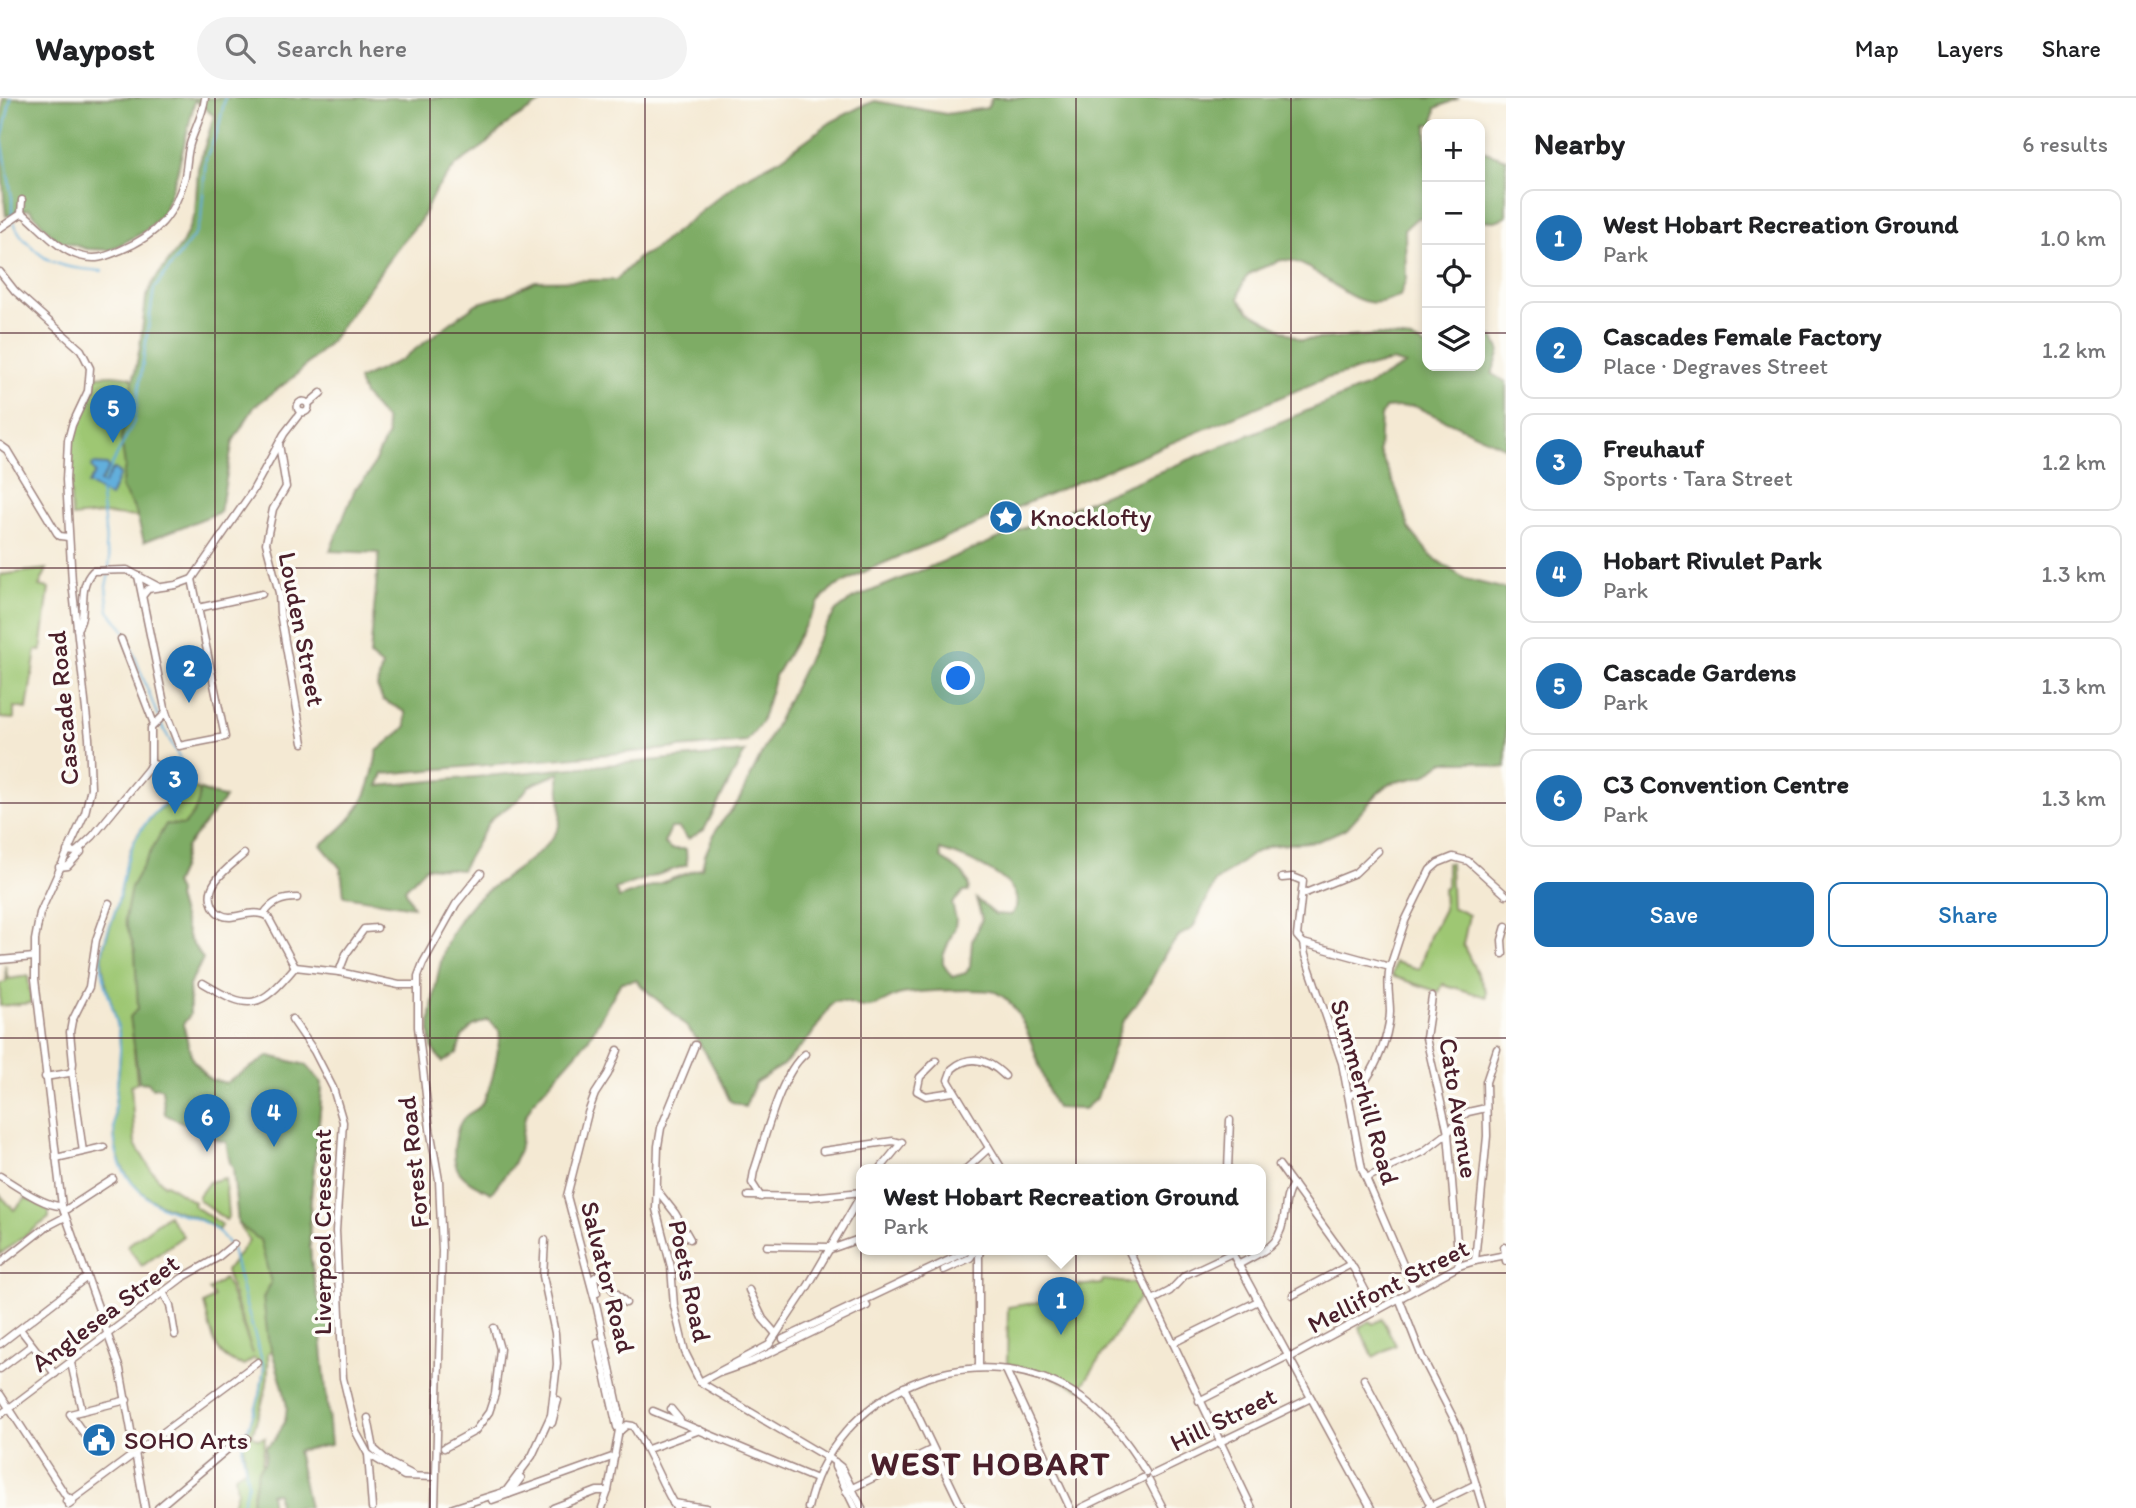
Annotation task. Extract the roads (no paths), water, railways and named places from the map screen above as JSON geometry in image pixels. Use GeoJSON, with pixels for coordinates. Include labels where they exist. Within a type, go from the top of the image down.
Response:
{"type":"FeatureCollection","features":[{"type":"Feature","properties":{"kind":"street"},"geometry":{"type":"LineString","coordinates":[[21,214],[53,241],[74,254],[85,257],[107,257],[152,234],[164,223],[180,190],[188,151],[205,98]]}},
{"type":"Feature","properties":{"kind":"street"},"geometry":{"type":"LineString","coordinates":[[21,214],[22,200]]}},
{"type":"Feature","properties":{"kind":"street"},"geometry":{"type":"LineString","coordinates":[[0,228],[21,214]]}},
{"type":"Feature","properties":{"kind":"street","name":"Cascade Road"},"geometry":{"type":"LineString","coordinates":[[0,272],[15,290],[81,350],[89,362],[89,386],[72,425],[65,480],[68,537],[89,738],[91,788],[85,813],[40,913],[34,957],[36,1002],[56,1158],[59,1213],[87,1278],[120,1369],[145,1508]]}},
{"type":"Feature","properties":{"kind":"street"},"geometry":{"type":"LineString","coordinates":[[142,597],[148,589],[176,586],[192,579],[252,492],[301,412],[298,408],[300,403],[303,401],[308,404],[321,393]]}},
{"type":"Feature","properties":{"kind":"street","name":"Louden Street"},"geometry":{"type":"LineString","coordinates":[[279,444],[286,483],[273,509],[266,543],[279,593],[280,613],[303,743]]}},
{"type":"Feature","properties":{"kind":"street"},"geometry":{"type":"LineString","coordinates":[[0,445],[7,450],[59,536],[68,537]]}},
{"type":"Feature","properties":{"kind":"street"},"geometry":{"type":"LineString","coordinates":[[77,629],[81,622],[83,592],[93,571],[128,570],[153,585],[163,587]]}},
{"type":"Feature","properties":{"kind":"street"},"geometry":{"type":"LineString","coordinates":[[138,576],[160,718],[178,746],[225,737],[192,579]]}},
{"type":"Feature","properties":{"kind":"street"},"geometry":{"type":"LineString","coordinates":[[198,608],[262,594]]}},
{"type":"Feature","properties":{"kind":"street"},"geometry":{"type":"LineString","coordinates":[[121,639],[149,716],[160,718]]}},
{"type":"Feature","properties":{"kind":"street"},"geometry":{"type":"LineString","coordinates":[[59,867],[68,866],[148,769],[151,763],[150,733],[160,718]]}},
{"type":"Feature","properties":{"kind":"street"},"geometry":{"type":"LineString","coordinates":[[151,763],[189,777]]}},
{"type":"Feature","properties":{"kind":"street"},"geometry":{"type":"LineString","coordinates":[[67,851],[76,852],[93,836]]}},
{"type":"Feature","properties":{"kind":"street"},"geometry":{"type":"LineString","coordinates":[[1282,878],[1293,877],[1303,881],[1303,894],[1355,873],[1378,851]]}},
{"type":"Feature","properties":{"kind":"street"},"geometry":{"type":"LineString","coordinates":[[244,854],[212,886],[210,895],[217,912],[226,916],[264,914],[295,967],[339,972],[399,985],[417,985]]}},
{"type":"Feature","properties":{"kind":"street"},"geometry":{"type":"LineString","coordinates":[[1349,1096],[1361,1086],[1382,1048],[1389,1021],[1390,967],[1405,921],[1427,875],[1438,863],[1453,857],[1468,861],[1506,895]]}},
{"type":"Feature","properties":{"kind":"street","name":"Forest Road"},"geometry":{"type":"LineString","coordinates":[[435,1508],[442,1251],[438,1171],[429,1129],[417,985],[420,969],[456,904],[481,873]]}},
{"type":"Feature","properties":{"kind":"street","name":"Summerhill Road"},"geometry":{"type":"LineString","coordinates":[[1303,894],[1297,930],[1299,940],[1303,943],[1305,956],[1342,1063],[1366,1178],[1414,1290]]}},
{"type":"Feature","properties":{"kind":"street"},"geometry":{"type":"LineString","coordinates":[[264,914],[272,904],[296,898]]}},
{"type":"Feature","properties":{"kind":"street"},"geometry":{"type":"LineString","coordinates":[[83,1152],[69,1032],[89,986],[96,940],[109,903]]}},
{"type":"Feature","properties":{"kind":"street"},"geometry":{"type":"LineString","coordinates":[[1503,954],[1502,940],[1506,926]]}},
{"type":"Feature","properties":{"kind":"street"},"geometry":{"type":"LineString","coordinates":[[339,972],[346,954],[364,929],[377,928]]}},
{"type":"Feature","properties":{"kind":"street"},"geometry":{"type":"LineString","coordinates":[[1303,943],[1390,967]]}},
{"type":"Feature","properties":{"kind":"street"},"geometry":{"type":"LineString","coordinates":[[0,960],[34,957]]}},
{"type":"Feature","properties":{"kind":"street"},"geometry":{"type":"LineString","coordinates":[[203,983],[236,1001],[252,1002],[267,996],[295,967]]}},
{"type":"Feature","properties":{"kind":"street","name":"Cato Avenue"},"geometry":{"type":"LineString","coordinates":[[1432,997],[1426,1038],[1448,1133],[1459,1266]]}},
{"type":"Feature","properties":{"kind":"street","name":"Liverpool Crescent"},"geometry":{"type":"LineString","coordinates":[[292,1019],[314,1051],[328,1079],[340,1107],[343,1122],[336,1231],[343,1378],[352,1421],[368,1454],[372,1508]]}},
{"type":"Feature","properties":{"kind":"street","name":"Poets Road"},"geometry":{"type":"LineString","coordinates":[[695,1045],[661,1128],[657,1190],[658,1223],[671,1269],[678,1326],[685,1352],[700,1382]]}},
{"type":"Feature","properties":{"kind":"street"},"geometry":{"type":"LineString","coordinates":[[1475,1261],[1487,1136],[1486,1082],[1497,1049]]}},
{"type":"Feature","properties":{"kind":"street","name":"Salvator Road"},"geometry":{"type":"LineString","coordinates":[[618,1050],[588,1113],[567,1195],[597,1308],[621,1419],[620,1431]]}},
{"type":"Feature","properties":{"kind":"street"},"geometry":{"type":"LineString","coordinates":[[761,1197],[752,1177],[780,1090],[804,1054]]}},
{"type":"Feature","properties":{"kind":"street"},"geometry":{"type":"LineString","coordinates":[[998,1164],[948,1080],[949,1073],[960,1063],[969,1060],[990,1063],[1005,1076]]}},
{"type":"Feature","properties":{"kind":"street"},"geometry":{"type":"LineString","coordinates":[[936,1061],[920,1077],[917,1091],[926,1097],[953,1092]]}},
{"type":"Feature","properties":{"kind":"street"},"geometry":{"type":"LineString","coordinates":[[46,1077],[72,1071]]}},
{"type":"Feature","properties":{"kind":"street"},"geometry":{"type":"LineString","coordinates":[[1366,1178],[1414,1157],[1448,1133],[1468,1112],[1486,1108]]}},
{"type":"Feature","properties":{"kind":"street"},"geometry":{"type":"LineString","coordinates":[[1228,1164],[1230,1120]]}},
{"type":"Feature","properties":{"kind":"street"},"geometry":{"type":"LineString","coordinates":[[823,1152],[893,1141],[902,1142],[884,1164]]}},
{"type":"Feature","properties":{"kind":"street"},"geometry":{"type":"LineString","coordinates":[[56,1158],[104,1147]]}},
{"type":"Feature","properties":{"kind":"street"},"geometry":{"type":"LineString","coordinates":[[972,1164],[988,1149]]}},
{"type":"Feature","properties":{"kind":"street"},"geometry":{"type":"LineString","coordinates":[[1279,1165],[1351,1264],[1376,1311]]}},
{"type":"Feature","properties":{"kind":"street"},"geometry":{"type":"LineString","coordinates":[[0,1176],[59,1213]]}},
{"type":"Feature","properties":{"kind":"street"},"geometry":{"type":"LineString","coordinates":[[0,1263],[46,1227],[59,1213],[113,1179]]}},
{"type":"Feature","properties":{"kind":"street"},"geometry":{"type":"LineString","coordinates":[[1266,1249],[1281,1233],[1287,1191],[1293,1184]]}},
{"type":"Feature","properties":{"kind":"street"},"geometry":{"type":"LineString","coordinates":[[657,1190],[690,1239]]}},
{"type":"Feature","properties":{"kind":"street"},"geometry":{"type":"LineString","coordinates":[[748,1196],[810,1197],[856,1193]]}},
{"type":"Feature","properties":{"kind":"street"},"geometry":{"type":"LineString","coordinates":[[855,1508],[841,1467],[835,1462],[700,1382],[769,1345],[856,1203]]}},
{"type":"Feature","properties":{"kind":"street"},"geometry":{"type":"LineString","coordinates":[[453,1508],[506,1490],[532,1456],[548,1424],[557,1371],[555,1343],[543,1276],[545,1240]]}},
{"type":"Feature","properties":{"kind":"street"},"geometry":{"type":"LineString","coordinates":[[767,1246],[829,1249],[856,1240]]}},
{"type":"Feature","properties":{"kind":"street","name":"Anglesea Street"},"geometry":{"type":"LineString","coordinates":[[0,1415],[163,1292],[234,1244]]}},
{"type":"Feature","properties":{"kind":"street"},"geometry":{"type":"LineString","coordinates":[[1504,1247],[1506,1261]]}},
{"type":"Feature","properties":{"kind":"street"},"geometry":{"type":"LineString","coordinates":[[783,1339],[960,1255]]}},
{"type":"Feature","properties":{"kind":"street"},"geometry":{"type":"LineString","coordinates":[[944,1270],[974,1255]]}},
{"type":"Feature","properties":{"kind":"street"},"geometry":{"type":"LineString","coordinates":[[979,1255],[979,1368]]}},
{"type":"Feature","properties":{"kind":"street"},"geometry":{"type":"LineString","coordinates":[[1131,1255],[1252,1508]]}},
{"type":"Feature","properties":{"kind":"street"},"geometry":{"type":"LineString","coordinates":[[1153,1300],[1174,1288],[1185,1275],[1223,1255]]}},
{"type":"Feature","properties":{"kind":"street"},"geometry":{"type":"LineString","coordinates":[[1233,1255],[1371,1508]]}},
{"type":"Feature","properties":{"kind":"street"},"geometry":{"type":"LineString","coordinates":[[1238,1265],[1256,1255]]}},
{"type":"Feature","properties":{"kind":"street","name":"Mellifont Street"},"geometry":{"type":"LineString","coordinates":[[1199,1401],[1289,1357],[1459,1266],[1506,1255]]}},
{"type":"Feature","properties":{"kind":"street"},"geometry":{"type":"LineString","coordinates":[[1293,1295],[1351,1264]]}},
{"type":"Feature","properties":{"kind":"street"},"geometry":{"type":"LineString","coordinates":[[597,1308],[596,1275],[626,1303]]}},
{"type":"Feature","properties":{"kind":"street"},"geometry":{"type":"LineString","coordinates":[[0,1344],[87,1278]]}},
{"type":"Feature","properties":{"kind":"street"},"geometry":{"type":"LineString","coordinates":[[749,1290],[763,1319],[776,1334]]}},
{"type":"Feature","properties":{"kind":"street"},"geometry":{"type":"LineString","coordinates":[[163,1292],[170,1305],[175,1335]]}},
{"type":"Feature","properties":{"kind":"street"},"geometry":{"type":"LineString","coordinates":[[1399,1298],[1422,1357],[1460,1431],[1483,1508]]}},
{"type":"Feature","properties":{"kind":"street"},"geometry":{"type":"LineString","coordinates":[[1173,1343],[1258,1301]]}},
{"type":"Feature","properties":{"kind":"street"},"geometry":{"type":"LineString","coordinates":[[717,1372],[725,1372],[753,1361],[867,1306]]}},
{"type":"Feature","properties":{"kind":"street"},"geometry":{"type":"LineString","coordinates":[[435,1449],[444,1448],[470,1435],[485,1420],[495,1394],[499,1369],[499,1343],[494,1328]]}},
{"type":"Feature","properties":{"kind":"street"},"geometry":{"type":"LineString","coordinates":[[20,1329],[55,1374]]}},
{"type":"Feature","properties":{"kind":"street","name":"Salvator Road"},"geometry":{"type":"LineString","coordinates":[[598,1342],[620,1431]]}},
{"type":"Feature","properties":{"kind":"street"},"geometry":{"type":"LineString","coordinates":[[509,1494],[537,1456],[556,1413],[561,1361],[555,1343]]}},
{"type":"Feature","properties":{"kind":"street"},"geometry":{"type":"LineString","coordinates":[[0,1370],[32,1345]]}},
{"type":"Feature","properties":{"kind":"street"},"geometry":{"type":"LineString","coordinates":[[0,1394],[69,1504],[258,1362]]}},
{"type":"Feature","properties":{"kind":"street"},"geometry":{"type":"LineString","coordinates":[[71,1363],[82,1411]]}},
{"type":"Feature","properties":{"kind":"street"},"geometry":{"type":"LineString","coordinates":[[808,1508],[826,1456],[859,1418],[904,1387],[936,1374],[979,1368],[1006,1370],[1047,1381],[1086,1401],[1122,1435],[1163,1508]]}},
{"type":"Feature","properties":{"kind":"street"},"geometry":{"type":"LineString","coordinates":[[1006,1370],[1070,1508]]}},
{"type":"Feature","properties":{"kind":"street"},"geometry":{"type":"LineString","coordinates":[[1364,1380],[1429,1507],[1476,1485]]}},
{"type":"Feature","properties":{"kind":"street"},"geometry":{"type":"LineString","coordinates":[[904,1387],[962,1508]]}},
{"type":"Feature","properties":{"kind":"street","name":"Hill Street"},"geometry":{"type":"LineString","coordinates":[[1081,1508],[1311,1398]]}},
{"type":"Feature","properties":{"kind":"street"},"geometry":{"type":"LineString","coordinates":[[92,1445],[70,1414],[127,1401]]}},
{"type":"Feature","properties":{"kind":"street"},"geometry":{"type":"LineString","coordinates":[[671,1409],[675,1416],[685,1423]]}},
{"type":"Feature","properties":{"kind":"street"},"geometry":{"type":"LineString","coordinates":[[653,1411],[816,1479]]}},
{"type":"Feature","properties":{"kind":"street"},"geometry":{"type":"LineString","coordinates":[[368,1418],[374,1448],[390,1463],[417,1476]]}},
{"type":"Feature","properties":{"kind":"street"},"geometry":{"type":"LineString","coordinates":[[603,1507],[620,1431],[628,1425],[633,1426],[648,1449],[656,1474],[674,1507],[706,1508]]}},
{"type":"Feature","properties":{"kind":"street"},"geometry":{"type":"LineString","coordinates":[[648,1449],[700,1430]]}},
{"type":"Feature","properties":{"kind":"street"},"geometry":{"type":"LineString","coordinates":[[158,1508],[239,1441],[247,1438]]}},
{"type":"Feature","properties":{"kind":"street"},"geometry":{"type":"LineString","coordinates":[[849,1490],[933,1449]]}},
{"type":"Feature","properties":{"kind":"street"},"geometry":{"type":"LineString","coordinates":[[368,1454],[399,1474],[409,1477],[435,1477]]}},
{"type":"Feature","properties":{"kind":"street"},"geometry":{"type":"LineString","coordinates":[[464,1508],[615,1456]]}},
{"type":"Feature","properties":{"kind":"street"},"geometry":{"type":"LineString","coordinates":[[849,1490],[862,1508]]}},
{"type":"Feature","properties":{"kind":"street"},"geometry":{"type":"LineString","coordinates":[[553,1508],[597,1491],[608,1491]]}},
{"type":"Feature","properties":{"kind":"water"},"geometry":{"type":"Polygon","coordinates":[[[93,464],[107,465],[109,468],[100,482],[104,484],[112,470],[115,469],[120,474],[110,497],[88,484],[95,473],[91,467],[93,464]]]}},
{"type":"Feature","properties":{"kind":"waterway"},"geometry":{"type":"LineString","coordinates":[[11,98],[2,139],[12,198],[12,217]]}},
{"type":"Feature","properties":{"kind":"waterway"},"geometry":{"type":"LineString","coordinates":[[103,483],[134,421],[154,289],[195,234],[201,219],[206,158],[218,130],[225,98]]}},
{"type":"Feature","properties":{"kind":"waterway"},"geometry":{"type":"LineString","coordinates":[[14,222],[38,253],[54,263],[102,271]]}},
{"type":"Feature","properties":{"kind":"waterway"},"geometry":{"type":"LineString","coordinates":[[101,492],[109,568]]}},
{"type":"Feature","properties":{"kind":"waterway"},"geometry":{"type":"LineString","coordinates":[[109,574],[106,586],[109,611],[125,631],[158,717]]}},
{"type":"Feature","properties":{"kind":"waterway"},"geometry":{"type":"LineString","coordinates":[[160,722],[181,761],[190,771],[189,774]]}},
{"type":"Feature","properties":{"kind":"waterway"},"geometry":{"type":"LineString","coordinates":[[188,779],[186,785],[148,821],[134,843],[103,951],[102,968],[120,1039],[114,1131],[119,1162],[140,1191],[157,1204],[214,1228],[229,1245]]}},
{"type":"Feature","properties":{"kind":"waterway"},"geometry":{"type":"LineString","coordinates":[[232,1249],[264,1367],[260,1395],[245,1436]]}},
{"type":"Feature","properties":{"kind":"waterway"},"geometry":{"type":"LineString","coordinates":[[241,1508],[248,1483],[243,1441]]}},
{"type":"Feature","properties":{"kind":"place","name":"Cascade Gardens"},"geometry":{"type":"Point","coordinates":[113,443]}},
{"type":"Feature","properties":{"kind":"place","name":"Knocklofty"},"geometry":{"type":"Point","coordinates":[1006,517]}},
{"type":"Feature","properties":{"kind":"place","name":"Cascades Female Factory"},"geometry":{"type":"Point","coordinates":[189,703]}},
{"type":"Feature","properties":{"kind":"place","name":"Freuhauf"},"geometry":{"type":"Point","coordinates":[175,814]}},
{"type":"Feature","properties":{"kind":"place","name":"Hobart Rivulet Park"},"geometry":{"type":"Point","coordinates":[274,1147]}},
{"type":"Feature","properties":{"kind":"place","name":"C3 Convention Centre"},"geometry":{"type":"Point","coordinates":[207,1152]}},
{"type":"Feature","properties":{"kind":"place","name":"West Hobart Recreation Ground"},"geometry":{"type":"Point","coordinates":[1061,1335]}},
{"type":"Feature","properties":{"kind":"place","name":"SOHO Arts"},"geometry":{"type":"Point","coordinates":[99,1440]}},
{"type":"Feature","properties":{"kind":"district","name":"WEST HOBART"},"geometry":{"type":"Point","coordinates":[991,1463]}}]}
